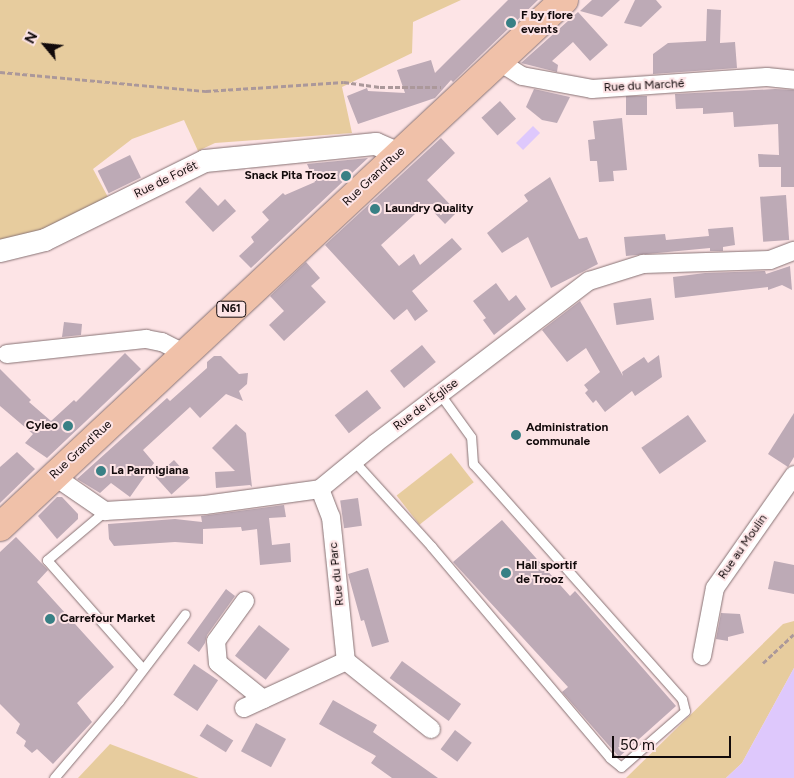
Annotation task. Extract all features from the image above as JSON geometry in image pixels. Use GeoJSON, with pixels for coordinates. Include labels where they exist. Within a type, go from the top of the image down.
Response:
{"type":"FeatureCollection","features":[{"type":"Feature","properties":{"kind":"main road","name":"Rue Grand'Rue"},"geometry":{"type":"LineString","coordinates":[[0,527],[184,353],[564,0]]}},
{"type":"Feature","properties":{"kind":"street","name":"Rue du Marché"},"geometry":{"type":"LineString","coordinates":[[498,61],[522,76],[592,89],[767,77],[794,80]]}},
{"type":"Feature","properties":{"kind":"street","name":"Rue de Forêt"},"geometry":{"type":"LineString","coordinates":[[0,251],[45,240],[205,161],[376,144],[399,154]]}},
{"type":"Feature","properties":{"kind":"street","name":"Rue de l'Église"},"geometry":{"type":"LineString","coordinates":[[320,489],[440,394],[589,281],[643,264],[770,260],[794,251]]}},
{"type":"Feature","properties":{"kind":"street"},"geometry":{"type":"LineString","coordinates":[[7,354],[146,339],[162,342],[184,353]]}},
{"type":"Feature","properties":{"kind":"street","name":"Rue au Moulin"},"geometry":{"type":"LineString","coordinates":[[702,656],[715,588],[794,475]]}},
{"type":"Feature","properties":{"kind":"street"},"geometry":{"type":"LineString","coordinates":[[54,476],[105,511],[205,505],[320,489]]}},
{"type":"Feature","properties":{"kind":"street","name":"Rue du Parc"},"geometry":{"type":"LineString","coordinates":[[320,489],[330,517],[346,661]]}},
{"type":"Feature","properties":{"kind":"street"},"geometry":{"type":"LineString","coordinates":[[245,601],[216,641],[218,663],[263,699]]}},
{"type":"Feature","properties":{"kind":"street"},"geometry":{"type":"LineString","coordinates":[[244,708],[346,661],[431,729]]}},
{"type":"Feature","properties":{"kind":"lane"},"geometry":{"type":"LineString","coordinates":[[354,461],[430,546],[610,758],[621,768],[685,711],[682,699],[473,464],[470,437],[440,394]]}},
{"type":"Feature","properties":{"kind":"lane"},"geometry":{"type":"LineString","coordinates":[[105,511],[47,560],[143,670]]}},
{"type":"Feature","properties":{"kind":"lane"},"geometry":{"type":"LineString","coordinates":[[54,778],[143,670],[185,614]]}},
{"type":"Feature","properties":{"kind":"path"},"geometry":{"type":"LineString","coordinates":[[0,72],[206,91],[344,82],[380,87],[446,86],[465,93]]}},
{"type":"Feature","properties":{"kind":"path"},"geometry":{"type":"LineString","coordinates":[[763,663],[794,634]]}},
{"type":"Feature","properties":{"kind":"shaded area"},"geometry":{"type":"Polygon","coordinates":[[[0,0],[461,0],[413,22],[412,53],[342,87],[352,133],[215,143],[198,151],[184,120],[132,139],[93,169],[110,201],[44,230],[0,241],[0,0]]]}},
{"type":"Feature","properties":{"kind":"shaded area"},"geometry":{"type":"Polygon","coordinates":[[[533,126],[540,133],[523,150],[516,143],[533,126]]]}},
{"type":"Feature","properties":{"kind":"shaded area"},"geometry":{"type":"Polygon","coordinates":[[[451,453],[474,482],[419,525],[397,495],[451,453]]]}},
{"type":"Feature","properties":{"kind":"shaded area"},"geometry":{"type":"Polygon","coordinates":[[[794,621],[794,668],[742,763],[726,778],[626,778],[783,624],[794,621]]]}},
{"type":"Feature","properties":{"kind":"shaded area"},"geometry":{"type":"Polygon","coordinates":[[[794,668],[794,778],[726,778],[742,763],[794,668]]]}},
{"type":"Feature","properties":{"kind":"shaded area"},"geometry":{"type":"Polygon","coordinates":[[[110,744],[199,778],[78,778],[110,744]]]}},
{"type":"Feature","properties":{"kind":"building"},"geometry":{"type":"Polygon","coordinates":[[[508,0],[538,0],[453,82],[451,80],[435,98],[358,124],[347,96],[367,88],[368,91],[405,93],[397,70],[431,60],[435,73],[508,0]]]}},
{"type":"Feature","properties":{"kind":"building"},"geometry":{"type":"Polygon","coordinates":[[[592,0],[620,0],[602,17],[580,11],[592,0]]]}},
{"type":"Feature","properties":{"kind":"building"},"geometry":{"type":"Polygon","coordinates":[[[635,0],[656,0],[662,7],[641,27],[624,23],[635,0]]]}},
{"type":"Feature","properties":{"kind":"building"},"geometry":{"type":"Polygon","coordinates":[[[707,9],[721,10],[720,43],[735,42],[737,68],[653,74],[653,54],[668,43],[706,41],[707,9]]]}},
{"type":"Feature","properties":{"kind":"building"},"geometry":{"type":"Polygon","coordinates":[[[578,12],[608,45],[590,61],[573,42],[552,61],[558,65],[557,72],[521,63],[578,12]]]}},
{"type":"Feature","properties":{"kind":"building"},"geometry":{"type":"Polygon","coordinates":[[[534,89],[570,97],[557,123],[542,120],[526,107],[534,89]]]}},
{"type":"Feature","properties":{"kind":"building"},"geometry":{"type":"Polygon","coordinates":[[[775,89],[794,90],[794,187],[781,187],[781,167],[759,167],[758,154],[779,155],[778,124],[734,127],[733,112],[703,114],[703,108],[676,109],[675,94],[775,89]]]}},
{"type":"Feature","properties":{"kind":"building"},"geometry":{"type":"Polygon","coordinates":[[[626,96],[647,96],[647,115],[626,115],[626,96]]]}},
{"type":"Feature","properties":{"kind":"building"},"geometry":{"type":"Polygon","coordinates":[[[500,101],[516,119],[497,136],[481,118],[500,101]]]}},
{"type":"Feature","properties":{"kind":"building"},"geometry":{"type":"Polygon","coordinates":[[[622,118],[627,170],[613,171],[614,181],[599,182],[597,161],[590,161],[588,140],[595,139],[593,121],[622,118]]]}},
{"type":"Feature","properties":{"kind":"building"},"geometry":{"type":"Polygon","coordinates":[[[441,138],[455,153],[427,180],[457,212],[445,224],[426,204],[381,245],[399,266],[414,254],[420,265],[452,238],[462,249],[412,291],[428,311],[415,321],[407,309],[394,320],[325,245],[441,138]]]}},
{"type":"Feature","properties":{"kind":"building"},"geometry":{"type":"Polygon","coordinates":[[[130,155],[141,177],[109,193],[98,171],[130,155]]]}},
{"type":"Feature","properties":{"kind":"building"},"geometry":{"type":"Polygon","coordinates":[[[368,158],[251,268],[239,256],[254,242],[251,237],[269,220],[262,212],[283,193],[285,195],[315,182],[307,164],[368,158]]]}},
{"type":"Feature","properties":{"kind":"building"},"geometry":{"type":"Polygon","coordinates":[[[550,177],[579,239],[587,237],[598,264],[551,288],[528,237],[502,253],[487,233],[528,201],[524,195],[550,177]]]}},
{"type":"Feature","properties":{"kind":"building"},"geometry":{"type":"Polygon","coordinates":[[[200,187],[218,206],[225,199],[236,211],[213,232],[185,202],[200,187]]]}},
{"type":"Feature","properties":{"kind":"building"},"geometry":{"type":"Polygon","coordinates":[[[786,195],[789,240],[763,242],[760,197],[786,195]]]}},
{"type":"Feature","properties":{"kind":"building"},"geometry":{"type":"Polygon","coordinates":[[[733,227],[735,245],[723,247],[723,251],[710,251],[710,248],[626,256],[624,237],[665,234],[666,240],[709,236],[708,229],[733,227]]]}},
{"type":"Feature","properties":{"kind":"building"},"geometry":{"type":"Polygon","coordinates":[[[306,262],[320,278],[311,286],[326,302],[284,341],[269,325],[284,311],[270,296],[306,262]]]}},
{"type":"Feature","properties":{"kind":"building"},"geometry":{"type":"Polygon","coordinates":[[[790,266],[792,290],[782,285],[768,290],[768,287],[675,298],[673,277],[705,273],[765,271],[766,274],[790,266]]]}},
{"type":"Feature","properties":{"kind":"building"},"geometry":{"type":"Polygon","coordinates":[[[496,283],[509,301],[516,295],[526,309],[494,335],[483,320],[486,318],[473,301],[496,283]]]}},
{"type":"Feature","properties":{"kind":"building"},"geometry":{"type":"Polygon","coordinates":[[[651,298],[654,320],[616,325],[613,303],[651,298]]]}},
{"type":"Feature","properties":{"kind":"building"},"geometry":{"type":"Polygon","coordinates":[[[580,301],[623,376],[622,372],[644,357],[648,363],[659,355],[662,377],[635,396],[632,391],[605,412],[596,400],[593,403],[585,393],[588,390],[584,385],[600,372],[586,348],[567,362],[542,330],[580,301]]]}},
{"type":"Feature","properties":{"kind":"building"},"geometry":{"type":"Polygon","coordinates":[[[64,322],[82,324],[81,335],[62,337],[64,322]]]}},
{"type":"Feature","properties":{"kind":"building"},"geometry":{"type":"Polygon","coordinates":[[[422,345],[436,362],[404,388],[390,371],[422,345]]]}},
{"type":"Feature","properties":{"kind":"building"},"geometry":{"type":"Polygon","coordinates":[[[125,353],[141,369],[47,458],[25,443],[33,434],[0,406],[0,369],[31,400],[29,402],[51,421],[74,400],[76,402],[125,353]]]}},
{"type":"Feature","properties":{"kind":"building"},"geometry":{"type":"Polygon","coordinates":[[[214,356],[221,356],[239,374],[248,373],[247,384],[239,391],[243,401],[226,394],[200,418],[190,407],[143,450],[154,463],[130,497],[111,483],[100,493],[77,479],[167,398],[170,401],[207,368],[207,362],[214,356]]]}},
{"type":"Feature","properties":{"kind":"building"},"geometry":{"type":"Polygon","coordinates":[[[367,390],[381,408],[349,433],[335,415],[367,390]]]}},
{"type":"Feature","properties":{"kind":"building"},"geometry":{"type":"Polygon","coordinates":[[[794,413],[794,457],[788,467],[768,454],[794,413]]]}},
{"type":"Feature","properties":{"kind":"building"},"geometry":{"type":"Polygon","coordinates":[[[688,415],[706,441],[660,474],[641,448],[688,415]]]}},
{"type":"Feature","properties":{"kind":"building"},"geometry":{"type":"Polygon","coordinates":[[[236,424],[246,433],[252,487],[250,485],[216,488],[215,472],[235,471],[212,448],[236,424]]]}},
{"type":"Feature","properties":{"kind":"building"},"geometry":{"type":"Polygon","coordinates":[[[17,452],[35,469],[0,503],[0,467],[17,452]]]}},
{"type":"Feature","properties":{"kind":"building"},"geometry":{"type":"Polygon","coordinates":[[[174,460],[190,478],[171,495],[155,477],[174,460]]]}},
{"type":"Feature","properties":{"kind":"building"},"geometry":{"type":"Polygon","coordinates":[[[57,497],[62,497],[78,514],[78,519],[57,539],[38,516],[57,497]]]}},
{"type":"Feature","properties":{"kind":"building"},"geometry":{"type":"Polygon","coordinates":[[[358,498],[362,526],[344,528],[340,501],[358,498]]]}},
{"type":"Feature","properties":{"kind":"building"},"geometry":{"type":"Polygon","coordinates":[[[284,505],[286,517],[269,518],[272,545],[290,543],[291,562],[260,565],[257,529],[242,531],[241,527],[203,529],[203,544],[175,542],[114,546],[109,539],[108,524],[175,519],[202,522],[201,516],[284,505]]]}},
{"type":"Feature","properties":{"kind":"building"},"geometry":{"type":"Polygon","coordinates":[[[502,520],[570,596],[575,591],[676,706],[619,757],[562,692],[568,687],[453,562],[502,520]]]}},
{"type":"Feature","properties":{"kind":"building"},"geometry":{"type":"Polygon","coordinates":[[[16,537],[48,570],[37,582],[114,667],[77,703],[92,722],[53,764],[37,749],[32,753],[24,746],[26,741],[16,733],[20,724],[0,704],[0,552],[16,537]]]}},
{"type":"Feature","properties":{"kind":"building"},"geometry":{"type":"Polygon","coordinates":[[[774,561],[794,565],[794,594],[768,589],[774,561]]]}},
{"type":"Feature","properties":{"kind":"building"},"geometry":{"type":"Polygon","coordinates":[[[368,568],[389,642],[372,647],[364,620],[361,621],[348,574],[368,568]]]}},
{"type":"Feature","properties":{"kind":"building"},"geometry":{"type":"Polygon","coordinates":[[[226,589],[235,596],[207,635],[205,643],[199,652],[187,643],[226,589]]]}},
{"type":"Feature","properties":{"kind":"building"},"geometry":{"type":"Polygon","coordinates":[[[721,613],[740,614],[744,633],[728,637],[728,641],[716,639],[721,613]]]}},
{"type":"Feature","properties":{"kind":"building"},"geometry":{"type":"Polygon","coordinates":[[[259,625],[290,649],[266,680],[235,656],[259,625]]]}},
{"type":"Feature","properties":{"kind":"building"},"geometry":{"type":"Polygon","coordinates":[[[402,661],[461,704],[449,721],[390,678],[402,661]]]}},
{"type":"Feature","properties":{"kind":"building"},"geometry":{"type":"Polygon","coordinates":[[[194,664],[218,680],[197,711],[173,695],[194,664]]]}},
{"type":"Feature","properties":{"kind":"building"},"geometry":{"type":"Polygon","coordinates":[[[333,700],[377,725],[373,732],[438,778],[392,778],[371,763],[376,756],[319,724],[333,700]]]}},
{"type":"Feature","properties":{"kind":"building"},"geometry":{"type":"Polygon","coordinates":[[[256,723],[286,739],[271,767],[241,751],[256,723]]]}},
{"type":"Feature","properties":{"kind":"building"},"geometry":{"type":"Polygon","coordinates":[[[207,724],[233,740],[226,752],[200,736],[207,724]]]}},
{"type":"Feature","properties":{"kind":"building"},"geometry":{"type":"Polygon","coordinates":[[[455,730],[472,743],[457,762],[441,749],[455,730]]]}},
{"type":"Feature","properties":{"kind":"place","name":"F by flore events"},"geometry":{"type":"Point","coordinates":[511,23]}},
{"type":"Feature","properties":{"kind":"place","name":"Snack Pita Trooz"},"geometry":{"type":"Point","coordinates":[346,176]}},
{"type":"Feature","properties":{"kind":"place","name":"Laundry Quality"},"geometry":{"type":"Point","coordinates":[375,209]}},
{"type":"Feature","properties":{"kind":"place","name":"Cyleo"},"geometry":{"type":"Point","coordinates":[68,426]}},
{"type":"Feature","properties":{"kind":"place","name":"Administration communale"},"geometry":{"type":"Point","coordinates":[516,435]}},
{"type":"Feature","properties":{"kind":"place","name":"La Parmigiana"},"geometry":{"type":"Point","coordinates":[101,471]}},
{"type":"Feature","properties":{"kind":"place","name":"Hall sportif de Trooz"},"geometry":{"type":"Point","coordinates":[506,573]}},
{"type":"Feature","properties":{"kind":"place","name":"Carrefour Market"},"geometry":{"type":"Point","coordinates":[50,619]}}]}
